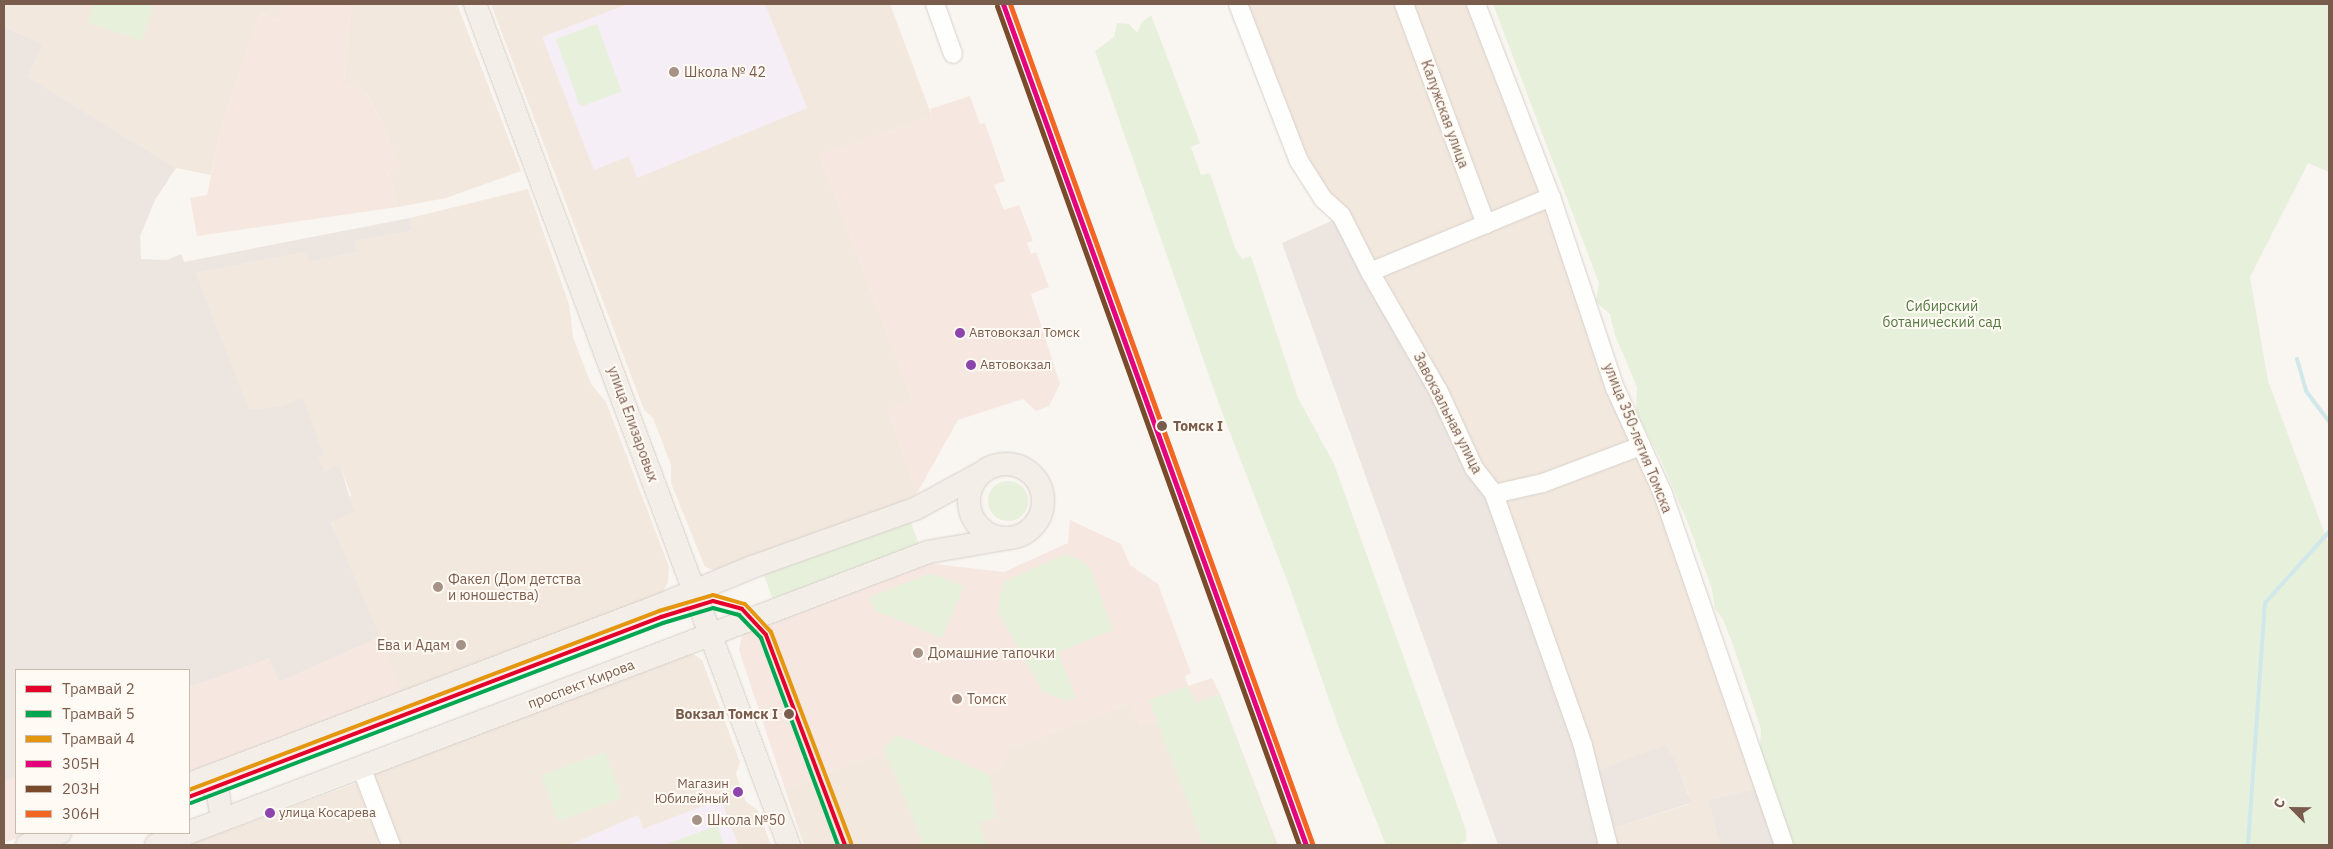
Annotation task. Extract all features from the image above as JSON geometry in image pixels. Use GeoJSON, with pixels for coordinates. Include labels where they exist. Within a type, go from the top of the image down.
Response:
{"type":"FeatureCollection","features":[{"type":"Feature","properties":{"kind":"main road","name":"улица Елизаровых"},"geometry":{"type":"LineString","coordinates":[[475,4],[789,845]]}},
{"type":"Feature","properties":{"kind":"main road"},"geometry":{"type":"LineString","coordinates":[[197,781],[915,509],[983,472],[999,464],[1015,465],[1026,469],[1039,483],[1043,501],[1038,519],[1026,532],[1009,538],[991,534],[980,527],[972,515],[971,489],[983,472]]}},
{"type":"Feature","properties":{"kind":"main road","name":"проспект Кирова"},"geometry":{"type":"LineString","coordinates":[[190,832],[928,552],[1009,538]]}},
{"type":"Feature","properties":{"kind":"main road"},"geometry":{"type":"LineString","coordinates":[[197,781],[218,794],[222,820]]}},
{"type":"Feature","properties":{"kind":"main road"},"geometry":{"type":"LineString","coordinates":[[27,845],[57,834]]}},
{"type":"Feature","properties":{"kind":"main road"},"geometry":{"type":"LineString","coordinates":[[144,834],[154,845]]}},
{"type":"Feature","properties":{"kind":"main road","name":"проспект Кирова"},"geometry":{"type":"LineString","coordinates":[[154,845],[184,834]]}},
{"type":"Feature","properties":{"kind":"street"},"geometry":{"type":"LineString","coordinates":[[934,4],[953,54]]}},
{"type":"Feature","properties":{"kind":"street","name":"Завокзальная улица"},"geometry":{"type":"LineString","coordinates":[[1238,4],[1298,161],[1323,199],[1342,214],[1370,272],[1440,392],[1474,468],[1494,494],[1583,746],[1608,845]]}},
{"type":"Feature","properties":{"kind":"street","name":"Калужская улица"},"geometry":{"type":"LineString","coordinates":[[1404,4],[1486,224]]}},
{"type":"Feature","properties":{"kind":"street","name":"улица 350-летия Томска"},"geometry":{"type":"LineString","coordinates":[[1476,4],[1551,197],[1615,388],[1663,494],[1784,845]]}},
{"type":"Feature","properties":{"kind":"street"},"geometry":{"type":"LineString","coordinates":[[1370,272],[1551,197]]}},
{"type":"Feature","properties":{"kind":"street"},"geometry":{"type":"LineString","coordinates":[[1494,494],[1543,483],[1641,446]]}},
{"type":"Feature","properties":{"kind":"street"},"geometry":{"type":"LineString","coordinates":[[361,768],[392,845]]}},
{"type":"Feature","properties":{"kind":"shaded area"},"geometry":{"type":"Polygon","coordinates":[[[4,4],[285,4],[279,20],[261,13],[223,121],[211,175],[176,168],[28,77],[43,44],[4,27],[4,4]]]}},
{"type":"Feature","properties":{"kind":"shaded area"},"geometry":{"type":"Polygon","coordinates":[[[285,4],[351,4],[344,83],[366,92],[381,122],[400,167],[388,173],[398,207],[197,236],[190,198],[207,195],[223,121],[261,13],[279,20],[285,4]]]}},
{"type":"Feature","properties":{"kind":"shaded area"},"geometry":{"type":"Polygon","coordinates":[[[351,4],[457,4],[521,171],[446,198],[398,207],[388,172],[400,167],[381,122],[366,92],[344,83],[351,4]]]}},
{"type":"Feature","properties":{"kind":"shaded area"},"geometry":{"type":"Polygon","coordinates":[[[491,4],[890,4],[932,117],[820,155],[913,401],[888,410],[917,493],[899,508],[717,571],[705,567],[671,483],[671,465],[653,418],[644,410],[491,4]]]}},
{"type":"Feature","properties":{"kind":"shaded area","name":"Школа № 42"},"geometry":{"type":"Polygon","coordinates":[[[628,4],[765,4],[807,108],[637,178],[629,156],[594,170],[542,37],[628,4]]]}},
{"type":"Feature","properties":{"kind":"shaded area"},"geometry":{"type":"Polygon","coordinates":[[[1246,4],[1398,4],[1481,221],[1373,266],[1306,160],[1246,4]]]}},
{"type":"Feature","properties":{"kind":"shaded area"},"geometry":{"type":"Polygon","coordinates":[[[1409,4],[1471,4],[1545,195],[1488,219],[1409,4]]]}},
{"type":"Feature","properties":{"kind":"shaded area"},"geometry":{"type":"Polygon","coordinates":[[[4,27],[43,44],[28,77],[176,168],[155,200],[140,236],[141,259],[167,260],[181,254],[184,262],[410,218],[413,231],[355,241],[357,252],[309,262],[306,252],[196,273],[249,410],[284,406],[303,398],[324,455],[319,457],[324,471],[340,465],[354,512],[331,522],[380,637],[279,682],[269,658],[190,687],[190,669],[15,669],[15,777],[4,782],[4,27]]]}},
{"type":"Feature","properties":{"kind":"shaded area"},"geometry":{"type":"Polygon","coordinates":[[[970,96],[980,124],[985,123],[1005,181],[994,185],[1004,210],[1019,205],[1033,241],[1027,243],[1031,254],[1036,252],[1049,287],[1031,294],[1060,384],[1049,406],[1036,411],[1023,399],[958,420],[917,493],[888,410],[913,401],[820,155],[932,117],[930,109],[970,96]]]}},
{"type":"Feature","properties":{"kind":"shaded area"},"geometry":{"type":"Polygon","coordinates":[[[528,189],[569,304],[573,337],[591,384],[606,402],[669,567],[668,582],[661,595],[401,694],[331,521],[351,495],[340,466],[324,471],[319,457],[324,455],[303,399],[284,406],[249,411],[196,273],[306,252],[309,262],[357,252],[355,241],[413,231],[410,218],[528,189]]]}},
{"type":"Feature","properties":{"kind":"shaded area"},"geometry":{"type":"Polygon","coordinates":[[[1547,203],[1631,442],[1542,478],[1496,486],[1479,463],[1378,272],[1547,203]]]}},
{"type":"Feature","properties":{"kind":"shaded area"},"geometry":{"type":"Polygon","coordinates":[[[1338,218],[1490,496],[1578,744],[1601,845],[1498,845],[1282,243],[1338,218]]]}},
{"type":"Feature","properties":{"kind":"shaded area"},"geometry":{"type":"Polygon","coordinates":[[[1637,451],[1658,496],[1758,788],[1708,800],[1720,845],[1615,845],[1611,829],[1690,804],[1688,793],[1678,767],[1672,760],[1614,765],[1596,771],[1501,498],[1637,451]]]}},
{"type":"Feature","properties":{"kind":"shaded area"},"geometry":{"type":"Polygon","coordinates":[[[1070,520],[1121,544],[1130,565],[1158,584],[1191,673],[1185,676],[1188,686],[1212,678],[1220,694],[1140,726],[1131,703],[1009,749],[999,771],[990,775],[898,735],[877,754],[785,789],[739,650],[742,635],[748,630],[926,563],[1004,572],[1068,543],[1070,520]]]}},
{"type":"Feature","properties":{"kind":"shaded area"},"geometry":{"type":"Polygon","coordinates":[[[380,637],[401,694],[190,773],[190,687],[270,657],[279,682],[380,637]]]}},
{"type":"Feature","properties":{"kind":"shaded area"},"geometry":{"type":"Polygon","coordinates":[[[692,653],[702,660],[740,762],[736,774],[746,802],[758,810],[771,845],[401,845],[373,774],[692,653]]]}},
{"type":"Feature","properties":{"kind":"shaded area"},"geometry":{"type":"Polygon","coordinates":[[[1220,694],[1278,845],[804,845],[785,789],[877,754],[898,735],[990,775],[999,770],[1009,749],[1131,703],[1140,726],[1220,694]]]}},
{"type":"Feature","properties":{"kind":"shaded area"},"geometry":{"type":"Polygon","coordinates":[[[1666,745],[1678,767],[1691,803],[1611,829],[1596,771],[1666,745]]]}},
{"type":"Feature","properties":{"kind":"shaded area"},"geometry":{"type":"Polygon","coordinates":[[[15,777],[15,834],[27,834],[4,843],[4,782],[15,777]]]}},
{"type":"Feature","properties":{"kind":"shaded area"},"geometry":{"type":"Polygon","coordinates":[[[357,783],[381,845],[188,845],[357,783]]]}},
{"type":"Feature","properties":{"kind":"shaded area"},"geometry":{"type":"Polygon","coordinates":[[[1758,788],[1775,845],[1720,845],[1708,800],[1758,788]]]}},
{"type":"Feature","properties":{"kind":"shaded area","name":"Школа №50"},"geometry":{"type":"Polygon","coordinates":[[[721,799],[738,845],[569,845],[638,815],[643,829],[721,799]]]}},
{"type":"Feature","properties":{"kind":"green space"},"geometry":{"type":"Polygon","coordinates":[[[94,4],[154,4],[142,41],[88,23],[94,4]]]}},
{"type":"Feature","properties":{"kind":"green space","name":"Сибирский ботанический сад"},"geometry":{"type":"Polygon","coordinates":[[[1493,4],[2329,4],[2329,172],[2308,163],[2250,277],[2268,381],[2329,545],[2329,845],[1794,845],[1760,751],[1761,729],[1733,645],[1723,619],[1715,609],[1712,589],[1687,521],[1661,460],[1636,412],[1637,387],[1615,335],[1610,314],[1596,302],[1599,283],[1493,4]]]}},
{"type":"Feature","properties":{"kind":"green space"},"geometry":{"type":"Polygon","coordinates":[[[1151,15],[1200,143],[1191,147],[1201,175],[1210,173],[1235,248],[1242,259],[1251,256],[1298,398],[1334,464],[1466,830],[1466,841],[1458,845],[1386,845],[1339,728],[1290,588],[1219,404],[1095,51],[1114,37],[1117,23],[1129,24],[1137,33],[1142,22],[1151,15]]]}},
{"type":"Feature","properties":{"kind":"green space"},"geometry":{"type":"Polygon","coordinates":[[[597,24],[622,92],[580,107],[556,39],[597,24]]]}},
{"type":"Feature","properties":{"kind":"green space"},"geometry":{"type":"Polygon","coordinates":[[[1008,481],[1019,484],[1025,490],[1028,501],[1025,512],[1019,518],[1008,521],[997,518],[991,512],[988,501],[991,490],[997,484],[1008,481]]]}},
{"type":"Feature","properties":{"kind":"green space"},"geometry":{"type":"Polygon","coordinates":[[[910,520],[919,545],[773,599],[763,573],[910,520]]]}},
{"type":"Feature","properties":{"kind":"green space"},"geometry":{"type":"Polygon","coordinates":[[[1063,555],[1077,558],[1090,567],[1113,630],[1058,652],[1076,698],[1067,701],[1043,692],[998,611],[1003,582],[1063,555]]]}},
{"type":"Feature","properties":{"kind":"green space"},"geometry":{"type":"Polygon","coordinates":[[[931,573],[964,586],[942,638],[874,610],[870,597],[931,573]]]}},
{"type":"Feature","properties":{"kind":"green space"},"geometry":{"type":"Polygon","coordinates":[[[1188,686],[1196,703],[1220,694],[1276,845],[1204,845],[1149,700],[1188,686]]]}},
{"type":"Feature","properties":{"kind":"green space"},"geometry":{"type":"Polygon","coordinates":[[[898,735],[990,775],[996,817],[978,823],[987,845],[924,845],[884,748],[898,735]]]}},
{"type":"Feature","properties":{"kind":"green space"},"geometry":{"type":"Polygon","coordinates":[[[605,752],[622,798],[558,821],[541,775],[605,752]]]}},
{"type":"Feature","properties":{"kind":"green space"},"geometry":{"type":"Polygon","coordinates":[[[716,826],[724,845],[664,845],[716,826]]]}},
{"type":"Feature","properties":{"kind":"waterway"},"geometry":{"type":"LineString","coordinates":[[2297,359],[2306,391],[2329,422]]}},
{"type":"Feature","properties":{"kind":"waterway"},"geometry":{"type":"LineString","coordinates":[[2248,845],[2265,603],[2329,532]]}},
{"type":"Feature","properties":{"kind":"tram line","name":"4"},"geometry":{"type":"LineString","coordinates":[[190,790],[659,611],[713,595],[745,604],[771,632],[851,843]]}},
{"type":"Feature","properties":{"kind":"tram line","name":"2"},"geometry":{"type":"LineString","coordinates":[[190,797],[661,617],[713,601],[742,609],[766,635],[845,845]]}},
{"type":"Feature","properties":{"kind":"tram line","name":"5"},"geometry":{"type":"LineString","coordinates":[[191,803],[663,623],[713,608],[739,615],[761,638],[838,845]]}},
{"type":"Feature","properties":{"kind":"transit line","name":"305Н"},"geometry":{"type":"LineString","coordinates":[[1003,4],[1306,845]]}},
{"type":"Feature","properties":{"kind":"transit line","name":"306Н"},"geometry":{"type":"LineString","coordinates":[[1010,4],[1312,843]]}},
{"type":"Feature","properties":{"kind":"transit line","name":"203Н"},"geometry":{"type":"LineString","coordinates":[[997,6],[1299,845]]}},
{"type":"Feature","properties":{"kind":"place","name":"Школа № 42"},"geometry":{"type":"Point","coordinates":[674,72]}},
{"type":"Feature","properties":{"kind":"place","name":"Автовокзал Томск"},"geometry":{"type":"Point","coordinates":[960,333]}},
{"type":"Feature","properties":{"kind":"place","name":"Автовокзал"},"geometry":{"type":"Point","coordinates":[971,365]}},
{"type":"Feature","properties":{"kind":"place","name":"Томск I"},"geometry":{"type":"Point","coordinates":[1162,426]}},
{"type":"Feature","properties":{"kind":"place","name":"Факел (Дом детства и юношества)"},"geometry":{"type":"Point","coordinates":[438,587]}},
{"type":"Feature","properties":{"kind":"place","name":"Ева и Адам"},"geometry":{"type":"Point","coordinates":[461,645]}},
{"type":"Feature","properties":{"kind":"place","name":"Домашние тапочки"},"geometry":{"type":"Point","coordinates":[918,653]}},
{"type":"Feature","properties":{"kind":"place","name":"Томск"},"geometry":{"type":"Point","coordinates":[957,699]}},
{"type":"Feature","properties":{"kind":"place","name":"Вокзал Томск I"},"geometry":{"type":"Point","coordinates":[789,714]}},
{"type":"Feature","properties":{"kind":"place","name":"Магазин Юбилейный"},"geometry":{"type":"Point","coordinates":[738,792]}},
{"type":"Feature","properties":{"kind":"place","name":"улица Косарева"},"geometry":{"type":"Point","coordinates":[270,813]}},
{"type":"Feature","properties":{"kind":"place","name":"Школа №50"},"geometry":{"type":"Point","coordinates":[697,820]}}]}
